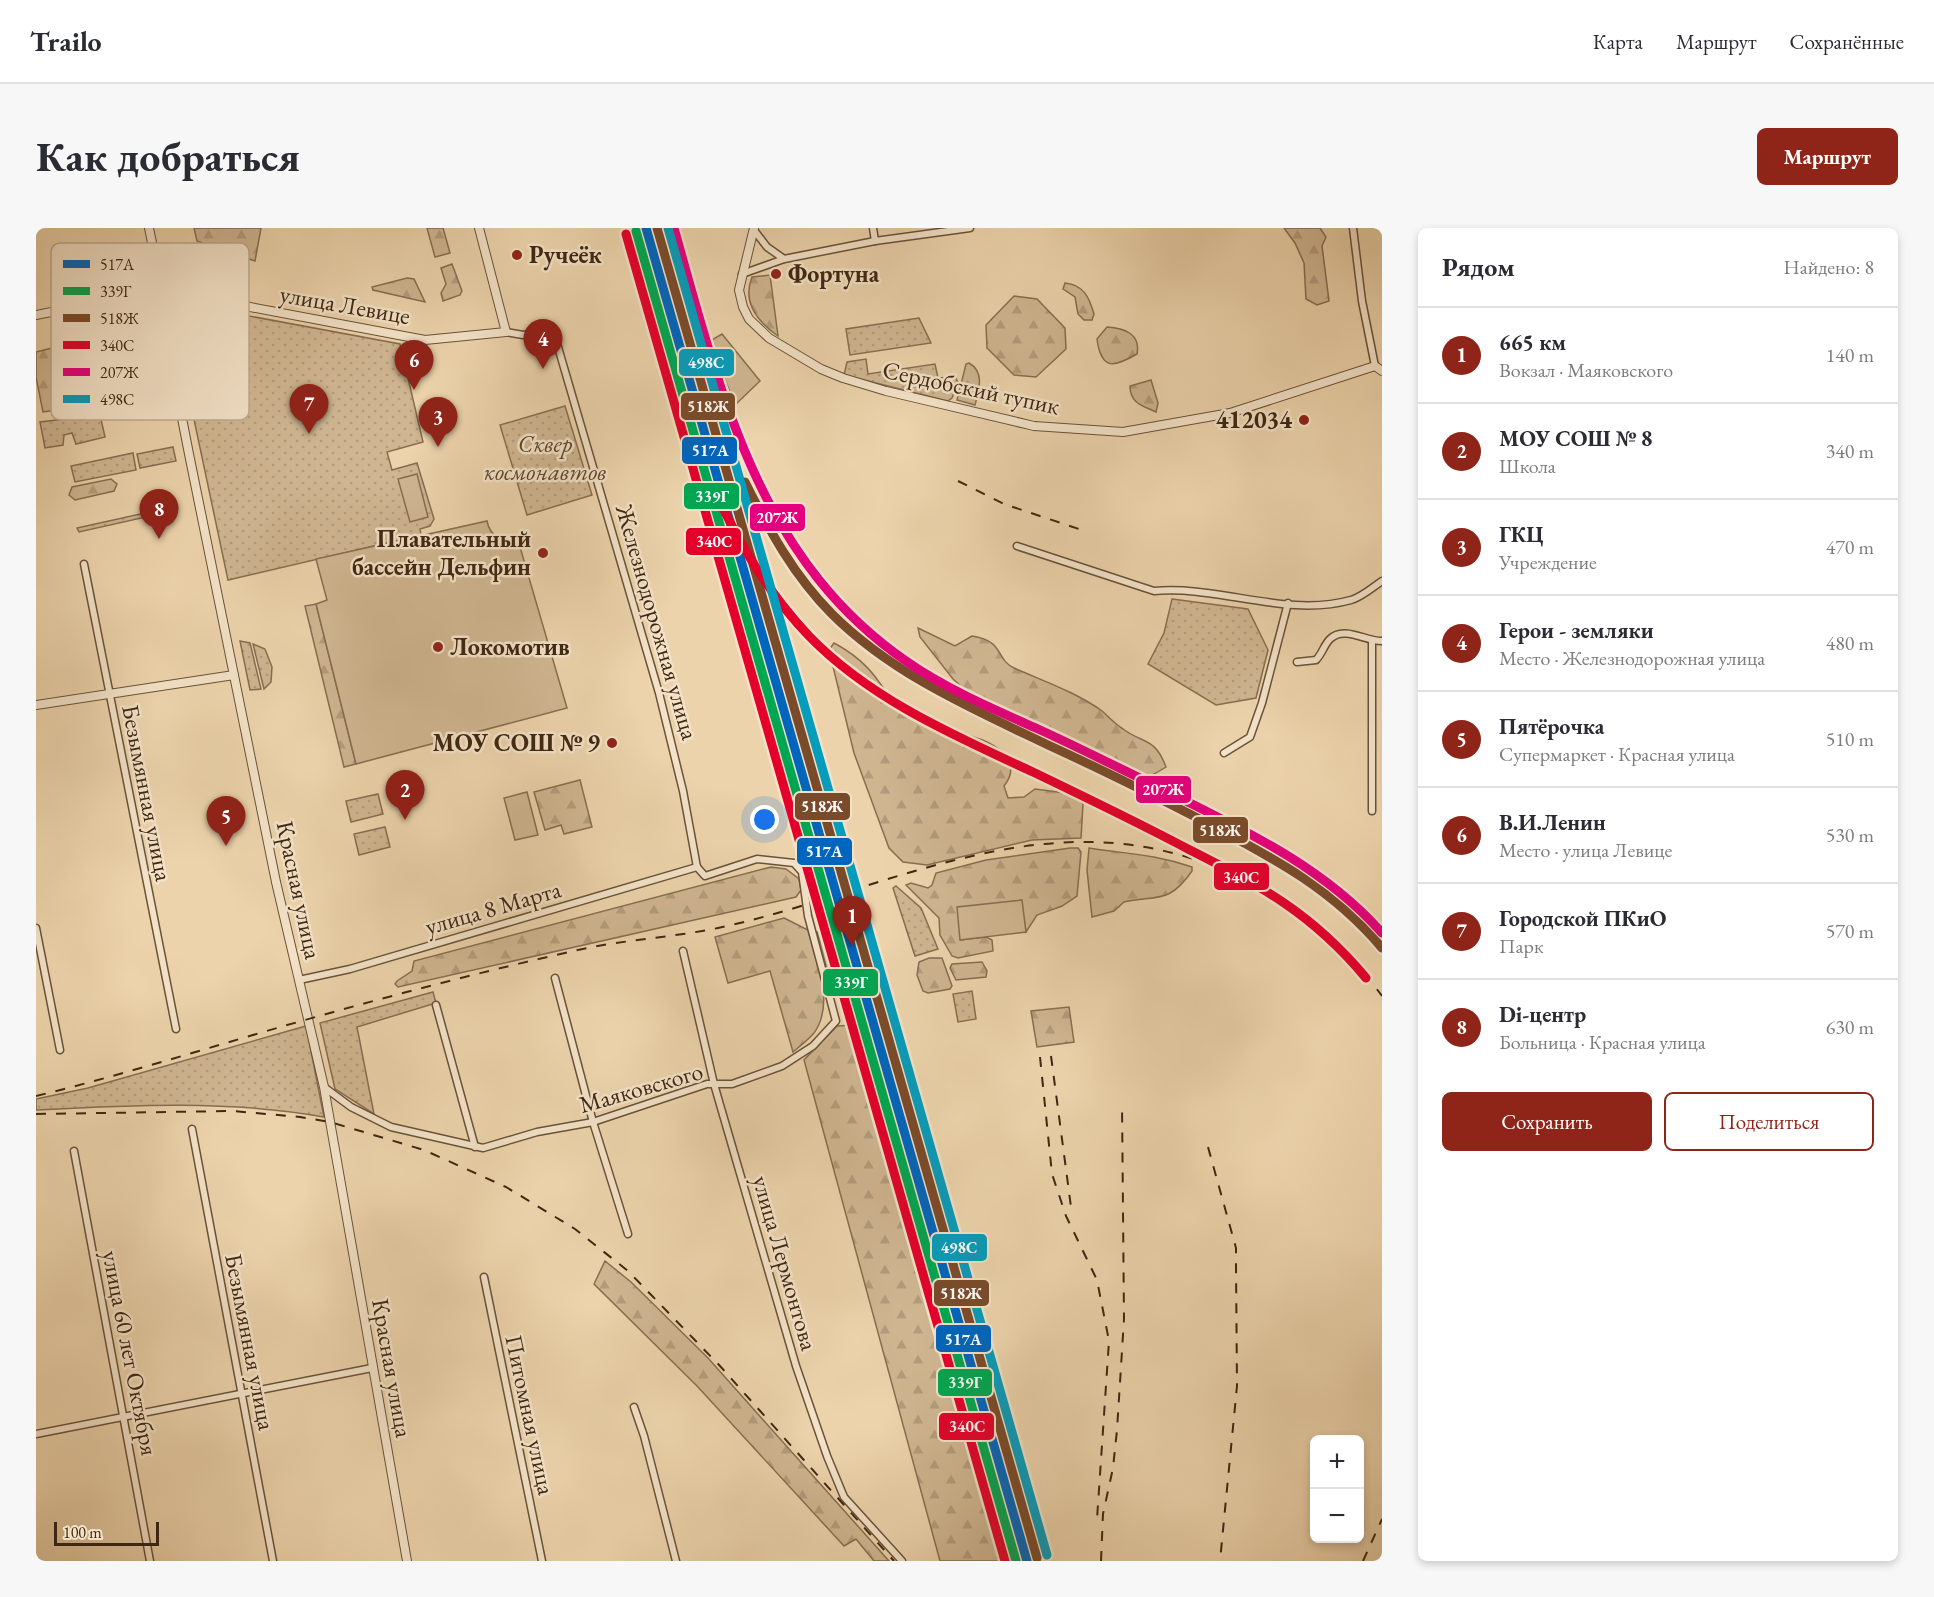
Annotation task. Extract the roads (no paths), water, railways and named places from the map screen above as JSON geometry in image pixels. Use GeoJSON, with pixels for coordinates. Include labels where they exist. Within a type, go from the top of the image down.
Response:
{"type":"FeatureCollection","features":[{"type":"Feature","properties":{"kind":"street","name":"Красная улица"},"geometry":{"type":"LineString","coordinates":[[149,228],[152,243]]}},
{"type":"Feature","properties":{"kind":"street"},"geometry":{"type":"LineString","coordinates":[[479,228],[506,332]]}},
{"type":"Feature","properties":{"kind":"street"},"geometry":{"type":"LineString","coordinates":[[873,228],[875,241]]}},
{"type":"Feature","properties":{"kind":"street"},"geometry":{"type":"LineString","coordinates":[[742,274],[784,259],[875,241],[970,228]]}},
{"type":"Feature","properties":{"kind":"street"},"geometry":{"type":"LineString","coordinates":[[1353,228],[1362,301],[1378,369]]}},
{"type":"Feature","properties":{"kind":"street"},"geometry":{"type":"LineString","coordinates":[[754,229],[767,247],[784,259]]}},
{"type":"Feature","properties":{"kind":"street","name":"Сердобский тупик"},"geometry":{"type":"LineString","coordinates":[[754,229],[739,290],[743,307],[758,330],[769,338],[821,369],[886,391],[1034,426],[1123,432],[1230,413],[1378,369]]}},
{"type":"Feature","properties":{"kind":"street","name":"улица Левице"},"geometry":{"type":"LineString","coordinates":[[249,306],[425,339],[506,332]]}},
{"type":"Feature","properties":{"kind":"street","name":"улица Левице"},"geometry":{"type":"LineString","coordinates":[[36,315],[51,312]]}},
{"type":"Feature","properties":{"kind":"street","name":"Железнодорожная улица"},"geometry":{"type":"LineString","coordinates":[[506,332],[523,335],[553,330],[659,693],[683,791],[697,867]]}},
{"type":"Feature","properties":{"kind":"street","name":"Красная улица"},"geometry":{"type":"LineString","coordinates":[[183,420],[234,675],[324,1087],[407,1561]]}},
{"type":"Feature","properties":{"kind":"street"},"geometry":{"type":"LineString","coordinates":[[1017,546],[1154,591],[1170,590],[1318,605],[1353,600],[1382,581]]}},
{"type":"Feature","properties":{"kind":"street","name":"Безымянная улица"},"geometry":{"type":"LineString","coordinates":[[84,564],[176,1029]]}},
{"type":"Feature","properties":{"kind":"street"},"geometry":{"type":"LineString","coordinates":[[1224,753],[1250,737],[1262,703],[1288,603]]}},
{"type":"Feature","properties":{"kind":"street"},"geometry":{"type":"LineString","coordinates":[[1298,662],[1316,660],[1335,635],[1356,635],[1372,642],[1382,641]]}},
{"type":"Feature","properties":{"kind":"street"},"geometry":{"type":"LineString","coordinates":[[1372,642],[1372,811]]}},
{"type":"Feature","properties":{"kind":"street"},"geometry":{"type":"LineString","coordinates":[[36,705],[234,675]]}},
{"type":"Feature","properties":{"kind":"street","name":"Маяковского"},"geometry":{"type":"LineString","coordinates":[[324,1087],[351,1107],[391,1127],[483,1148],[537,1132],[594,1122],[707,1084],[732,1084],[782,1066],[813,1046],[836,1021],[808,916],[802,872],[794,863],[757,859],[705,876],[697,867]]}},
{"type":"Feature","properties":{"kind":"street","name":"улица 8 Марта"},"geometry":{"type":"LineString","coordinates":[[299,980],[350,969],[697,867]]}},
{"type":"Feature","properties":{"kind":"street"},"geometry":{"type":"LineString","coordinates":[[36,928],[60,1050]]}},
{"type":"Feature","properties":{"kind":"street","name":"улица Лермонтова"},"geometry":{"type":"LineString","coordinates":[[683,951],[714,1084],[796,1366],[827,1456],[844,1497],[902,1561]]}},
{"type":"Feature","properties":{"kind":"street"},"geometry":{"type":"LineString","coordinates":[[555,978],[594,1122],[628,1234]]}},
{"type":"Feature","properties":{"kind":"street"},"geometry":{"type":"LineString","coordinates":[[436,1005],[475,1146]]}},
{"type":"Feature","properties":{"kind":"street","name":"Безымянная улица"},"geometry":{"type":"LineString","coordinates":[[192,1129],[273,1561]]}},
{"type":"Feature","properties":{"kind":"street","name":"улица 60 лет Октября"},"geometry":{"type":"LineString","coordinates":[[74,1151],[150,1561]]}},
{"type":"Feature","properties":{"kind":"street","name":"Питомная улица"},"geometry":{"type":"LineString","coordinates":[[484,1276],[542,1561]]}},
{"type":"Feature","properties":{"kind":"street"},"geometry":{"type":"LineString","coordinates":[[36,1434],[372,1368]]}},
{"type":"Feature","properties":{"kind":"street"},"geometry":{"type":"LineString","coordinates":[[634,1407],[644,1436],[676,1561]]}},
{"type":"Feature","properties":{"kind":"railway"},"geometry":{"type":"LineString","coordinates":[[635,228],[677,374],[724,502]]}},
{"type":"Feature","properties":{"kind":"railway"},"geometry":{"type":"LineString","coordinates":[[656,228],[690,344],[721,430],[754,497],[778,536],[806,573],[868,639],[940,695],[979,718]]}},
{"type":"Feature","properties":{"kind":"railway"},"geometry":{"type":"LineString","coordinates":[[958,481],[1004,504],[1079,529]]}},
{"type":"Feature","properties":{"kind":"railway"},"geometry":{"type":"LineString","coordinates":[[764,591],[839,843]]}},
{"type":"Feature","properties":{"kind":"railway"},"geometry":{"type":"LineString","coordinates":[[36,1096],[437,984],[587,948],[718,928],[768,916],[969,857],[1020,847],[1072,842],[1123,844],[1161,850],[1235,875],[1269,893],[1301,914],[1358,966],[1382,996]]}},
{"type":"Feature","properties":{"kind":"railway"},"geometry":{"type":"LineString","coordinates":[[1051,1056],[1071,1207]]}},
{"type":"Feature","properties":{"kind":"railway"},"geometry":{"type":"LineString","coordinates":[[1040,1057],[1052,1174],[1066,1216],[1097,1280],[1109,1341],[1097,1519]]}},
{"type":"Feature","properties":{"kind":"railway"},"geometry":{"type":"LineString","coordinates":[[1101,1561],[1103,1514],[1113,1468],[1117,1430],[1124,1319],[1122,1103]]}},
{"type":"Feature","properties":{"kind":"railway"},"geometry":{"type":"LineString","coordinates":[[36,1114],[233,1111],[300,1117],[330,1122],[424,1150],[506,1187],[575,1229],[628,1271],[720,1366],[894,1561]]}},
{"type":"Feature","properties":{"kind":"railway"},"geometry":{"type":"LineString","coordinates":[[1208,1147],[1236,1248],[1237,1386],[1220,1561]]}},
{"type":"Feature","properties":{"kind":"railway"},"geometry":{"type":"LineString","coordinates":[[1363,1561],[1382,1519]]}},
{"type":"Feature","properties":{"kind":"place","name":"Ручеёк"},"geometry":{"type":"Point","coordinates":[517,255]}},
{"type":"Feature","properties":{"kind":"place","name":"Фортуна"},"geometry":{"type":"Point","coordinates":[776,274]}},
{"type":"Feature","properties":{"kind":"place","name":"Герои - земляки"},"geometry":{"type":"Point","coordinates":[543,369]}},
{"type":"Feature","properties":{"kind":"place","name":"В.И.Ленин"},"geometry":{"type":"Point","coordinates":[414,390]}},
{"type":"Feature","properties":{"kind":"place","name":"412034"},"geometry":{"type":"Point","coordinates":[1304,420]}},
{"type":"Feature","properties":{"kind":"place","name":"Городской ПКиО"},"geometry":{"type":"Point","coordinates":[309,434]}},
{"type":"Feature","properties":{"kind":"place","name":"ГКЦ"},"geometry":{"type":"Point","coordinates":[438,447]}},
{"type":"Feature","properties":{"kind":"place","name":"Di-центр"},"geometry":{"type":"Point","coordinates":[159,539]}},
{"type":"Feature","properties":{"kind":"place","name":"Плавательный бассейн Дельфин"},"geometry":{"type":"Point","coordinates":[543,553]}},
{"type":"Feature","properties":{"kind":"place","name":"Локомотив"},"geometry":{"type":"Point","coordinates":[438,647]}},
{"type":"Feature","properties":{"kind":"place","name":"МОУ СОШ № 9"},"geometry":{"type":"Point","coordinates":[612,743]}},
{"type":"Feature","properties":{"kind":"place","name":"МОУ СОШ № 8"},"geometry":{"type":"Point","coordinates":[405,820]}},
{"type":"Feature","properties":{"kind":"place","name":"Пятёрочка"},"geometry":{"type":"Point","coordinates":[226,846]}},
{"type":"Feature","properties":{"kind":"place","name":"665 км"},"geometry":{"type":"Point","coordinates":[852,946]}},
{"type":"Feature","properties":{"kind":"park label","name":"Сквер космонавтов"},"geometry":{"type":"Point","coordinates":[545,458]}}]}
